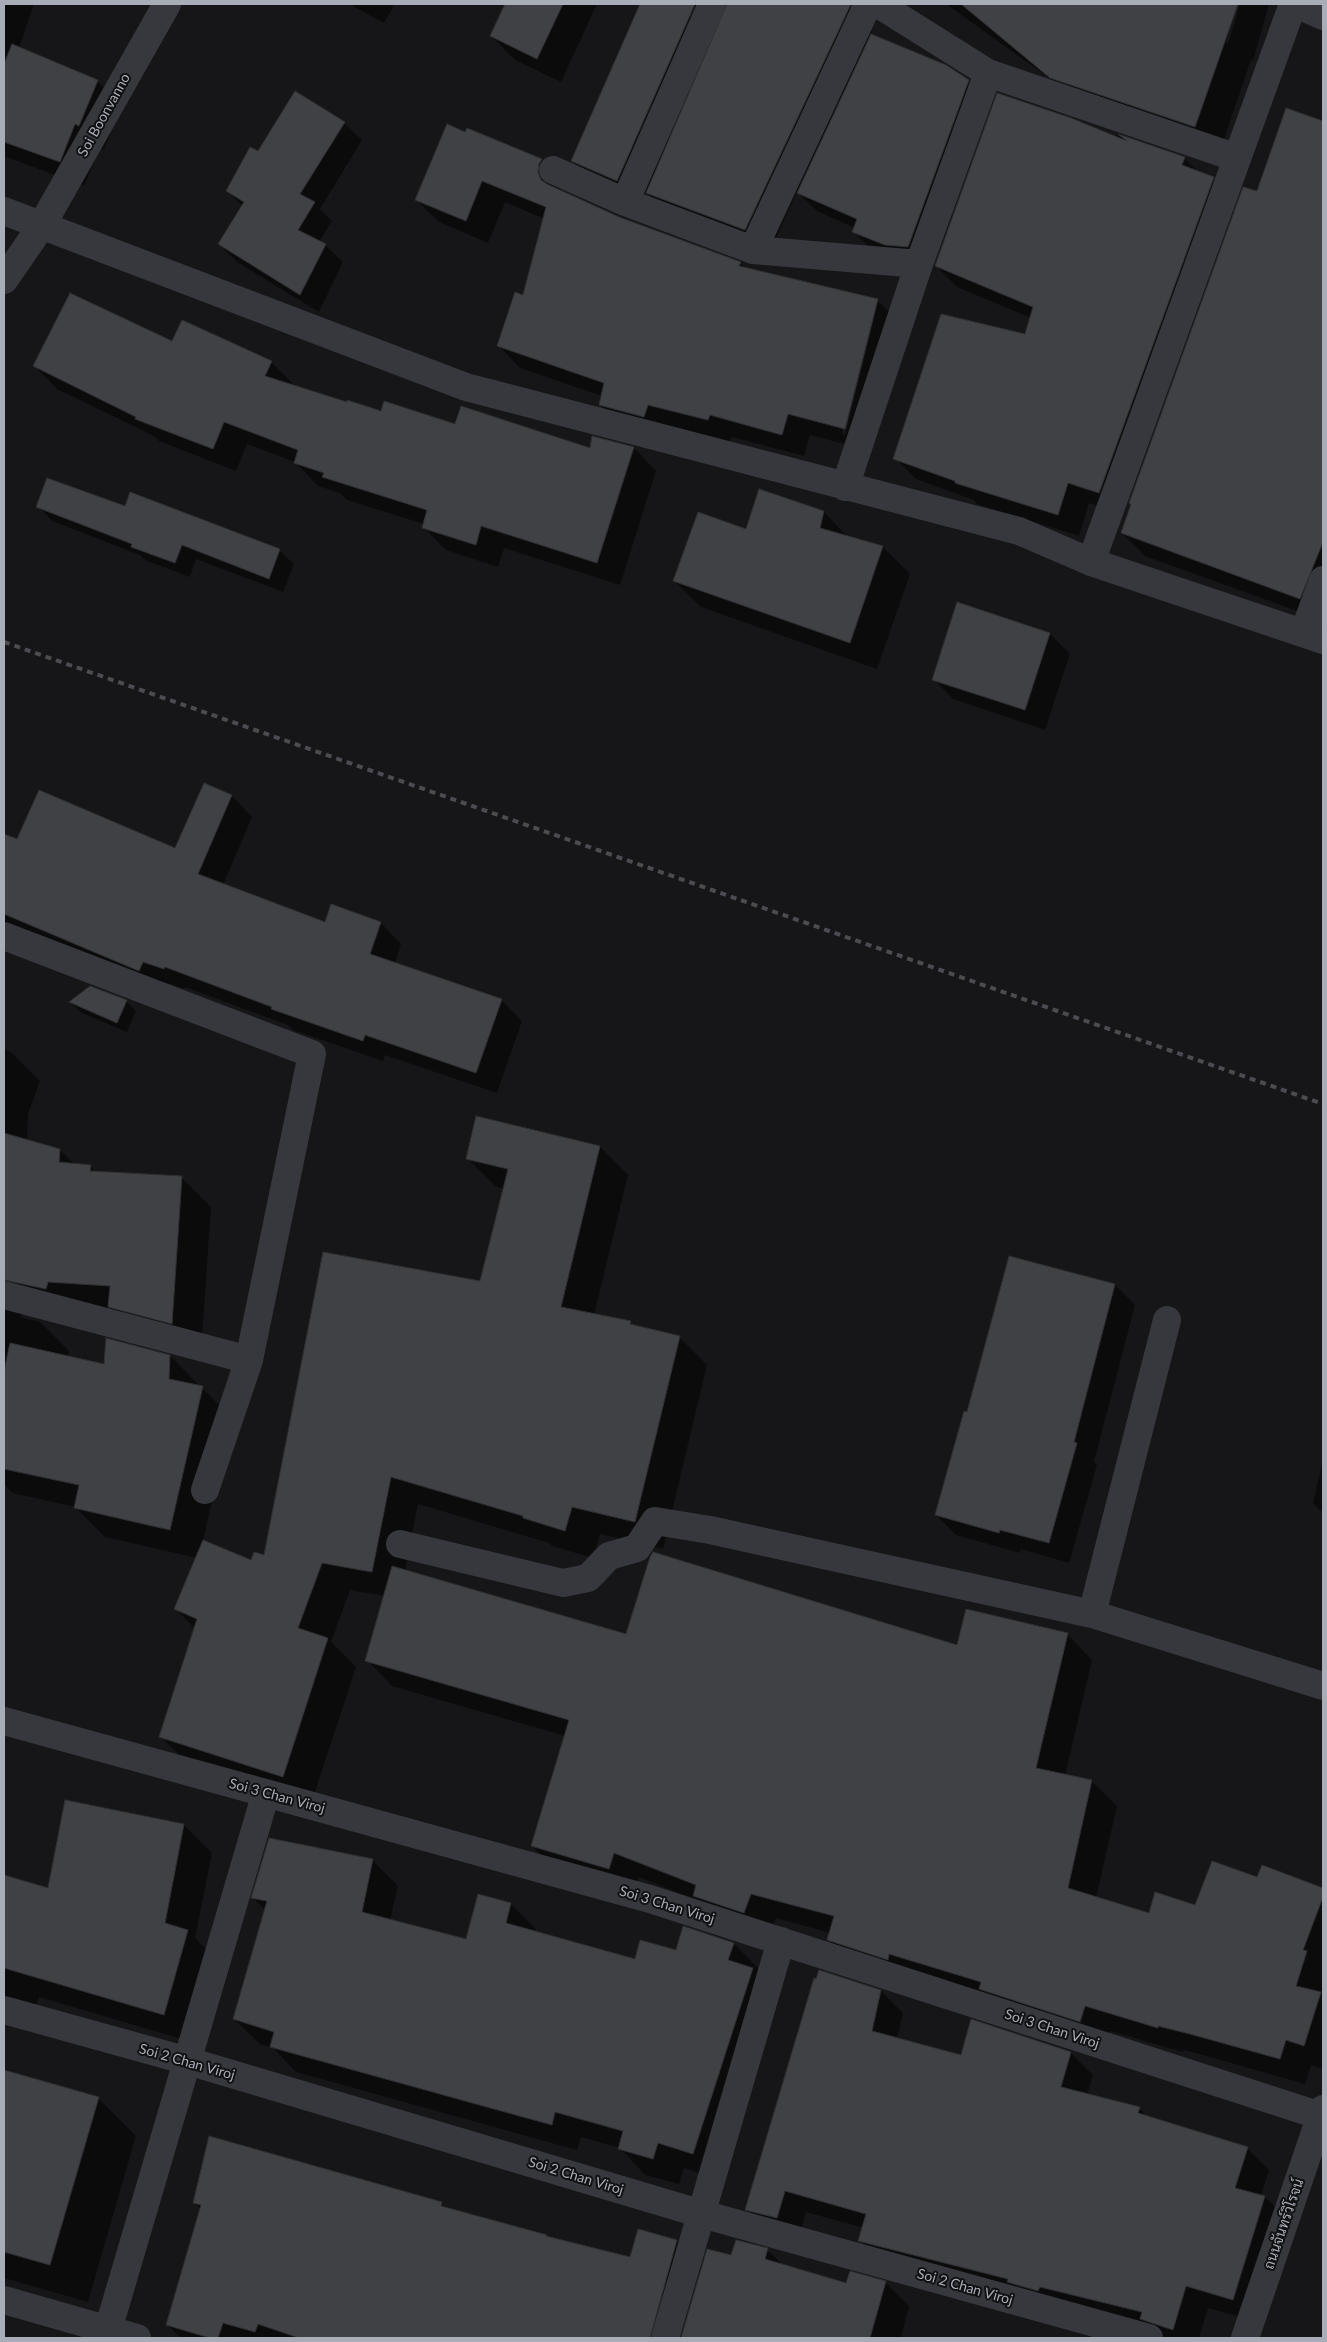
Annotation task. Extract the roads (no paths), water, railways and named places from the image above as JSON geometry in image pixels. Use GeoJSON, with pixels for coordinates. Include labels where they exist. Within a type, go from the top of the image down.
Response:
{"type":"FeatureCollection","features":[{"type":"Feature","properties":{"kind":"street","name":"Soi Boonvanno"},"geometry":{"type":"LineString","coordinates":[[4,280],[42,225],[167,4]]}},
{"type":"Feature","properties":{"kind":"street"},"geometry":{"type":"LineString","coordinates":[[625,202],[712,4]]}},
{"type":"Feature","properties":{"kind":"street"},"geometry":{"type":"LineString","coordinates":[[753,250],[868,4]]}},
{"type":"Feature","properties":{"kind":"street"},"geometry":{"type":"LineString","coordinates":[[878,4],[988,72],[1237,158]]}},
{"type":"Feature","properties":{"kind":"street"},"geometry":{"type":"LineString","coordinates":[[1091,562],[1237,158],[1295,4],[1323,16]]}},
{"type":"Feature","properties":{"kind":"street"},"geometry":{"type":"LineString","coordinates":[[846,487],[919,264],[988,72]]}},
{"type":"Feature","properties":{"kind":"street"},"geometry":{"type":"LineString","coordinates":[[553,170],[625,202],[753,250],[919,264]]}},
{"type":"Feature","properties":{"kind":"street"},"geometry":{"type":"LineString","coordinates":[[4,211],[466,387],[1019,531],[1091,562],[1314,636],[1323,580]]}},
{"type":"Feature","properties":{"kind":"street"},"geometry":{"type":"LineString","coordinates":[[4,936],[312,1054],[250,1360],[205,1490]]}},
{"type":"Feature","properties":{"kind":"street"},"geometry":{"type":"LineString","coordinates":[[4,1294],[250,1360]]}},
{"type":"Feature","properties":{"kind":"street"},"geometry":{"type":"LineString","coordinates":[[1092,1614],[1167,1320]]}},
{"type":"Feature","properties":{"kind":"street"},"geometry":{"type":"LineString","coordinates":[[400,1544],[563,1583],[588,1578],[609,1556],[637,1548],[655,1521],[710,1530],[1092,1614],[1323,1686]]}},
{"type":"Feature","properties":{"kind":"street","name":"Soi 3 Chan Viroj"},"geometry":{"type":"LineString","coordinates":[[4,1721],[650,1899],[1322,2113]]}},
{"type":"Feature","properties":{"kind":"street"},"geometry":{"type":"LineString","coordinates":[[108,2330],[266,1793]]}},
{"type":"Feature","properties":{"kind":"street"},"geometry":{"type":"LineString","coordinates":[[665,2338],[781,1941]]}},
{"type":"Feature","properties":{"kind":"street","name":"Soi 2 Chan Viroj"},"geometry":{"type":"LineString","coordinates":[[4,2010],[188,2061],[702,2214],[1149,2338]]}},
{"type":"Feature","properties":{"kind":"street","name":"ถนนจันทร์วิโรจน์"},"geometry":{"type":"LineString","coordinates":[[1245,2338],[1322,2113]]}},
{"type":"Feature","properties":{"kind":"street"},"geometry":{"type":"LineString","coordinates":[[4,2300],[137,2338]]}},
{"type":"Feature","properties":{"kind":"railway"},"geometry":{"type":"LineString","coordinates":[[4,642],[1323,1104]]}}]}
